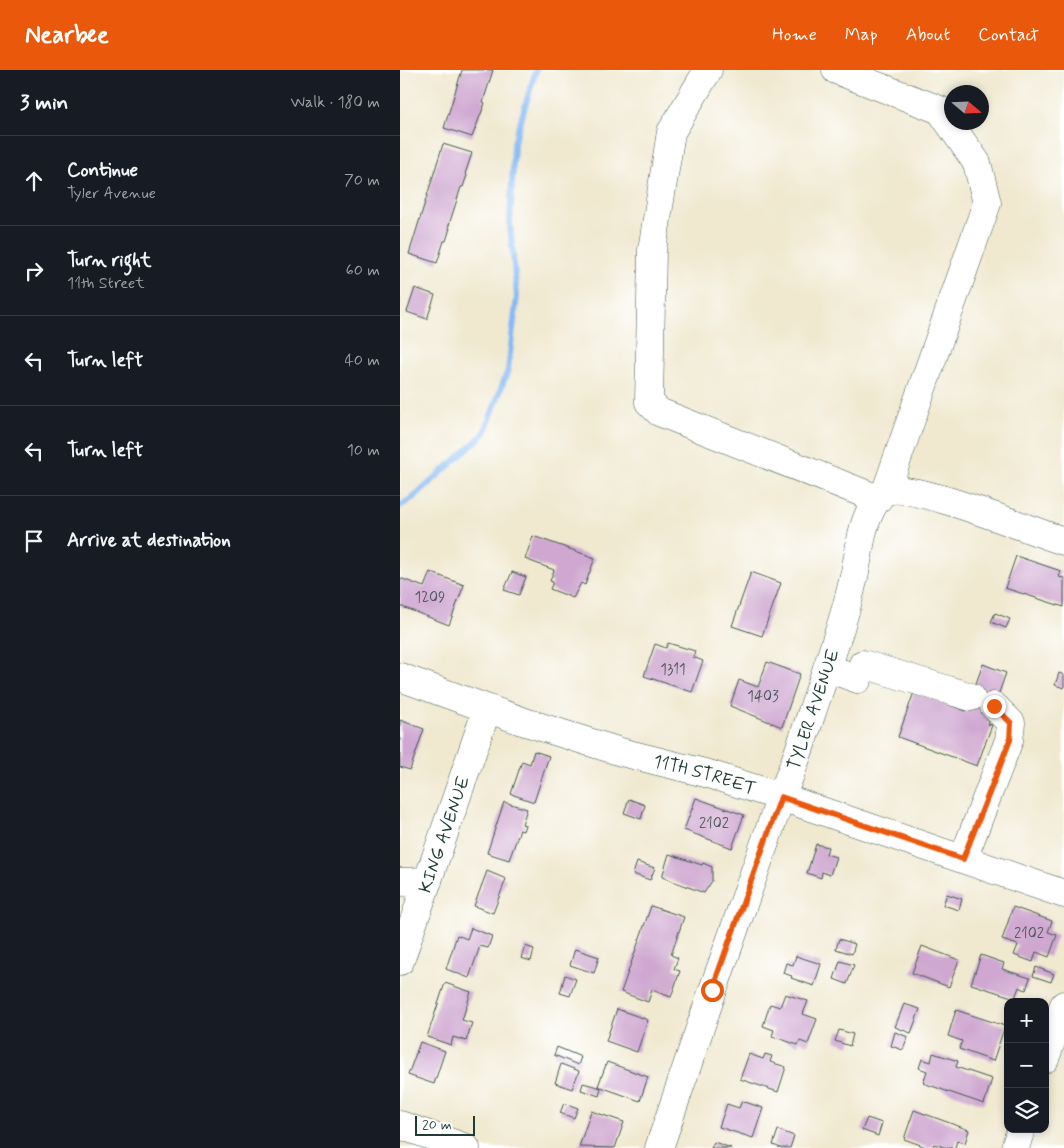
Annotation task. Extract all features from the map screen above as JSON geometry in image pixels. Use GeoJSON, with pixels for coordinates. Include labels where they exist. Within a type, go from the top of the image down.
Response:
{"type":"FeatureCollection","features":[{"type":"Feature","properties":{"kind":"street"},"geometry":{"type":"LineString","coordinates":[[708,70],[671,132],[652,250],[649,402],[659,412],[882,495],[901,489],[925,494],[1064,541]]}},
{"type":"Feature","properties":{"kind":"street","name":"TYLER AVENUE"},"geometry":{"type":"LineString","coordinates":[[659,1148],[712,990],[827,668],[852,585],[862,533],[874,504],[882,495],[987,203],[977,163],[940,110],[836,70]]}},
{"type":"Feature","properties":{"kind":"street"},"geometry":{"type":"LineString","coordinates":[[827,668],[858,679],[863,664],[983,701],[1011,723],[1010,740],[963,859]]}},
{"type":"Feature","properties":{"kind":"street","name":"11TH STREET"},"geometry":{"type":"LineString","coordinates":[[400,676],[487,709],[621,752],[709,774],[781,797],[1064,894]]}},
{"type":"Feature","properties":{"kind":"street","name":"KING AVENUE"},"geometry":{"type":"LineString","coordinates":[[400,961],[487,709]]}},
{"type":"Feature","properties":{"kind":"street"},"geometry":{"type":"LineString","coordinates":[[400,882],[428,881]]}},
{"type":"Feature","properties":{"kind":"street"},"geometry":{"type":"LineString","coordinates":[[1049,1048],[1064,1005]]}},
{"type":"Feature","properties":{"kind":"street"},"geometry":{"type":"LineString","coordinates":[[400,1126],[466,1148]]}},
{"type":"Feature","properties":{"kind":"street"},"geometry":{"type":"LineString","coordinates":[[1015,1148],[1020,1133]]}},
{"type":"Feature","properties":{"kind":"building"},"geometry":{"type":"Polygon","coordinates":[[[462,70],[493,70],[483,102],[485,103],[472,137],[444,128],[462,70]]]}},
{"type":"Feature","properties":{"kind":"building"},"geometry":{"type":"Polygon","coordinates":[[[443,144],[472,153],[465,174],[467,175],[463,187],[461,187],[448,228],[450,228],[446,241],[444,241],[437,263],[409,254],[443,144]]]}},
{"type":"Feature","properties":{"kind":"building"},"geometry":{"type":"Polygon","coordinates":[[[415,288],[435,295],[427,319],[407,312],[415,288]]]}},
{"type":"Feature","properties":{"kind":"building"},"geometry":{"type":"Polygon","coordinates":[[[533,536],[595,558],[585,585],[581,583],[573,598],[550,589],[553,582],[550,581],[554,570],[525,559],[533,536]]]}},
{"type":"Feature","properties":{"kind":"building"},"geometry":{"type":"Polygon","coordinates":[[[1016,556],[1061,571],[1059,577],[1064,578],[1064,607],[1005,588],[1016,556]]]}},
{"type":"Feature","properties":{"kind":"building"},"geometry":{"type":"Polygon","coordinates":[[[430,572],[464,585],[449,625],[400,606],[400,578],[424,587],[430,572]]]}},
{"type":"Feature","properties":{"kind":"building"},"geometry":{"type":"Polygon","coordinates":[[[512,572],[526,577],[519,595],[504,590],[512,572]]]}},
{"type":"Feature","properties":{"kind":"building"},"geometry":{"type":"Polygon","coordinates":[[[751,572],[781,583],[762,636],[732,626],[751,572]]]}},
{"type":"Feature","properties":{"kind":"building"},"geometry":{"type":"Polygon","coordinates":[[[995,613],[1010,619],[1006,628],[991,622],[995,613]]]}},
{"type":"Feature","properties":{"kind":"building"},"geometry":{"type":"Polygon","coordinates":[[[668,643],[695,651],[693,657],[703,661],[692,692],[644,676],[655,644],[666,648],[668,643]]]}},
{"type":"Feature","properties":{"kind":"building"},"geometry":{"type":"Polygon","coordinates":[[[767,662],[800,674],[782,727],[730,706],[739,680],[758,687],[767,662]]]}},
{"type":"Feature","properties":{"kind":"building"},"geometry":{"type":"Polygon","coordinates":[[[983,664],[1006,673],[988,724],[992,725],[977,766],[898,737],[914,692],[966,711],[983,664]]]}},
{"type":"Feature","properties":{"kind":"building"},"geometry":{"type":"Polygon","coordinates":[[[1059,673],[1064,675],[1064,688],[1055,685],[1059,673]]]}},
{"type":"Feature","properties":{"kind":"building"},"geometry":{"type":"Polygon","coordinates":[[[400,720],[424,729],[410,770],[400,767],[400,720]]]}},
{"type":"Feature","properties":{"kind":"building"},"geometry":{"type":"Polygon","coordinates":[[[534,751],[549,756],[534,802],[511,794],[522,761],[530,764],[534,751]]]}},
{"type":"Feature","properties":{"kind":"building"},"geometry":{"type":"Polygon","coordinates":[[[696,798],[744,815],[732,848],[684,830],[696,798]]]}},
{"type":"Feature","properties":{"kind":"building"},"geometry":{"type":"Polygon","coordinates":[[[629,799],[645,805],[641,819],[624,813],[629,799]]]}},
{"type":"Feature","properties":{"kind":"building"},"geometry":{"type":"Polygon","coordinates":[[[504,802],[527,809],[522,824],[525,825],[523,831],[520,830],[509,860],[487,853],[504,802]]]}},
{"type":"Feature","properties":{"kind":"building"},"geometry":{"type":"Polygon","coordinates":[[[816,844],[828,847],[826,854],[836,857],[830,875],[822,872],[821,878],[807,873],[816,844]]]}},
{"type":"Feature","properties":{"kind":"building"},"geometry":{"type":"Polygon","coordinates":[[[669,854],[712,867],[712,881],[704,893],[662,877],[669,854]]]}},
{"type":"Feature","properties":{"kind":"building"},"geometry":{"type":"Polygon","coordinates":[[[637,862],[655,868],[650,880],[633,874],[637,862]]]}},
{"type":"Feature","properties":{"kind":"building"},"geometry":{"type":"Polygon","coordinates":[[[487,871],[506,879],[493,913],[474,906],[487,871]]]}},
{"type":"Feature","properties":{"kind":"building"},"geometry":{"type":"Polygon","coordinates":[[[947,894],[962,899],[959,910],[943,905],[947,894]]]}},
{"type":"Feature","properties":{"kind":"building"},"geometry":{"type":"Polygon","coordinates":[[[651,906],[684,917],[671,955],[678,958],[674,969],[680,971],[671,997],[652,990],[648,1002],[621,992],[651,906]]]}},
{"type":"Feature","properties":{"kind":"building"},"geometry":{"type":"Polygon","coordinates":[[[1013,907],[1052,921],[1048,932],[1057,935],[1049,957],[1036,952],[1033,962],[1014,955],[1018,945],[1002,940],[1013,907]]]}},
{"type":"Feature","properties":{"kind":"building"},"geometry":{"type":"Polygon","coordinates":[[[471,928],[492,936],[488,948],[480,946],[469,978],[446,969],[457,935],[467,939],[471,928]]]}},
{"type":"Feature","properties":{"kind":"building"},"geometry":{"type":"Polygon","coordinates":[[[839,939],[855,944],[852,954],[836,949],[839,939]]]}},
{"type":"Feature","properties":{"kind":"building"},"geometry":{"type":"Polygon","coordinates":[[[525,946],[534,949],[531,961],[521,958],[525,946]]]}},
{"type":"Feature","properties":{"kind":"building"},"geometry":{"type":"Polygon","coordinates":[[[922,946],[959,960],[949,987],[912,973],[922,946]]]}},
{"type":"Feature","properties":{"kind":"building"},"geometry":{"type":"Polygon","coordinates":[[[575,949],[599,957],[594,973],[570,965],[575,949]]]}},
{"type":"Feature","properties":{"kind":"building"},"geometry":{"type":"Polygon","coordinates":[[[981,955],[1004,963],[1002,969],[1030,978],[1026,990],[1019,987],[1015,998],[971,984],[981,955]]]}},
{"type":"Feature","properties":{"kind":"building"},"geometry":{"type":"Polygon","coordinates":[[[796,956],[821,964],[814,986],[791,978],[792,976],[783,973],[786,963],[793,965],[796,956]]]}},
{"type":"Feature","properties":{"kind":"building"},"geometry":{"type":"Polygon","coordinates":[[[840,961],[854,965],[847,984],[834,979],[840,961]]]}},
{"type":"Feature","properties":{"kind":"building"},"geometry":{"type":"Polygon","coordinates":[[[1036,967],[1054,974],[1051,982],[1033,976],[1036,967]]]}},
{"type":"Feature","properties":{"kind":"building"},"geometry":{"type":"Polygon","coordinates":[[[565,975],[576,979],[570,996],[560,993],[565,975]]]}},
{"type":"Feature","properties":{"kind":"building"},"geometry":{"type":"Polygon","coordinates":[[[445,983],[471,992],[462,1020],[472,1023],[466,1041],[453,1037],[451,1045],[427,1037],[445,983]]]}},
{"type":"Feature","properties":{"kind":"building"},"geometry":{"type":"Polygon","coordinates":[[[785,994],[808,1001],[803,1014],[817,1019],[808,1044],[800,1041],[798,1045],[772,1036],[774,1030],[763,1026],[770,1004],[780,1007],[785,994]]]}},
{"type":"Feature","properties":{"kind":"building"},"geometry":{"type":"Polygon","coordinates":[[[904,1004],[920,1009],[911,1033],[895,1027],[904,1004]]]}},
{"type":"Feature","properties":{"kind":"building"},"geometry":{"type":"Polygon","coordinates":[[[617,1009],[648,1020],[637,1052],[606,1041],[617,1009]]]}},
{"type":"Feature","properties":{"kind":"building"},"geometry":{"type":"Polygon","coordinates":[[[956,1010],[1004,1026],[993,1061],[959,1049],[962,1041],[948,1036],[956,1010]]]}},
{"type":"Feature","properties":{"kind":"building"},"geometry":{"type":"Polygon","coordinates":[[[839,1030],[853,1034],[850,1046],[835,1041],[839,1030]]]}},
{"type":"Feature","properties":{"kind":"building"},"geometry":{"type":"Polygon","coordinates":[[[895,1032],[908,1037],[903,1050],[891,1046],[895,1032]]]}},
{"type":"Feature","properties":{"kind":"building"},"geometry":{"type":"Polygon","coordinates":[[[420,1042],[445,1051],[434,1084],[408,1075],[420,1042]]]}},
{"type":"Feature","properties":{"kind":"building"},"geometry":{"type":"Polygon","coordinates":[[[557,1047],[581,1057],[578,1065],[554,1055],[557,1047]]]}},
{"type":"Feature","properties":{"kind":"building"},"geometry":{"type":"Polygon","coordinates":[[[933,1053],[958,1061],[956,1067],[992,1079],[984,1104],[923,1083],[927,1071],[919,1068],[922,1059],[931,1062],[933,1053]]]}},
{"type":"Feature","properties":{"kind":"building"},"geometry":{"type":"Polygon","coordinates":[[[749,1054],[763,1059],[765,1054],[772,1056],[770,1062],[786,1067],[778,1092],[740,1079],[749,1054]]]}},
{"type":"Feature","properties":{"kind":"building"},"geometry":{"type":"Polygon","coordinates":[[[607,1062],[648,1077],[640,1101],[598,1086],[607,1062]]]}},
{"type":"Feature","properties":{"kind":"building"},"geometry":{"type":"Polygon","coordinates":[[[561,1064],[579,1071],[572,1089],[555,1083],[561,1064]]]}},
{"type":"Feature","properties":{"kind":"building"},"geometry":{"type":"Polygon","coordinates":[[[583,1083],[601,1088],[599,1096],[581,1090],[583,1083]]]}},
{"type":"Feature","properties":{"kind":"building"},"geometry":{"type":"Polygon","coordinates":[[[742,1101],[763,1108],[753,1138],[719,1127],[727,1104],[739,1108],[742,1101]]]}},
{"type":"Feature","properties":{"kind":"building"},"geometry":{"type":"Polygon","coordinates":[[[564,1103],[578,1108],[574,1118],[560,1113],[564,1103]]]}},
{"type":"Feature","properties":{"kind":"building"},"geometry":{"type":"Polygon","coordinates":[[[914,1110],[969,1130],[965,1143],[957,1140],[955,1148],[934,1144],[932,1148],[929,1148],[904,1139],[914,1110]]]}},
{"type":"Feature","properties":{"kind":"building"},"geometry":{"type":"Polygon","coordinates":[[[591,1111],[624,1122],[615,1148],[579,1147],[591,1111]]]}},
{"type":"Feature","properties":{"kind":"building"},"geometry":{"type":"Polygon","coordinates":[[[867,1118],[882,1123],[878,1136],[862,1130],[867,1118]]]}},
{"type":"Feature","properties":{"kind":"building"},"geometry":{"type":"Polygon","coordinates":[[[778,1130],[794,1136],[790,1148],[781,1148],[773,1145],[778,1130]]]}},
{"type":"Feature","properties":{"kind":"building"},"geometry":{"type":"Polygon","coordinates":[[[714,1142],[731,1148],[711,1148],[714,1142]]]}},
{"type":"Feature","properties":{"kind":"waterway"},"geometry":{"type":"LineString","coordinates":[[400,506],[414,497],[484,434],[508,370],[517,296],[510,225],[514,143],[536,70]]}},
{"type":"Feature","properties":{"kind":"route"},"geometry":{"type":"LineString","coordinates":[[712,990],[781,797],[963,859],[1010,740],[1011,723],[994,706]]}}]}
